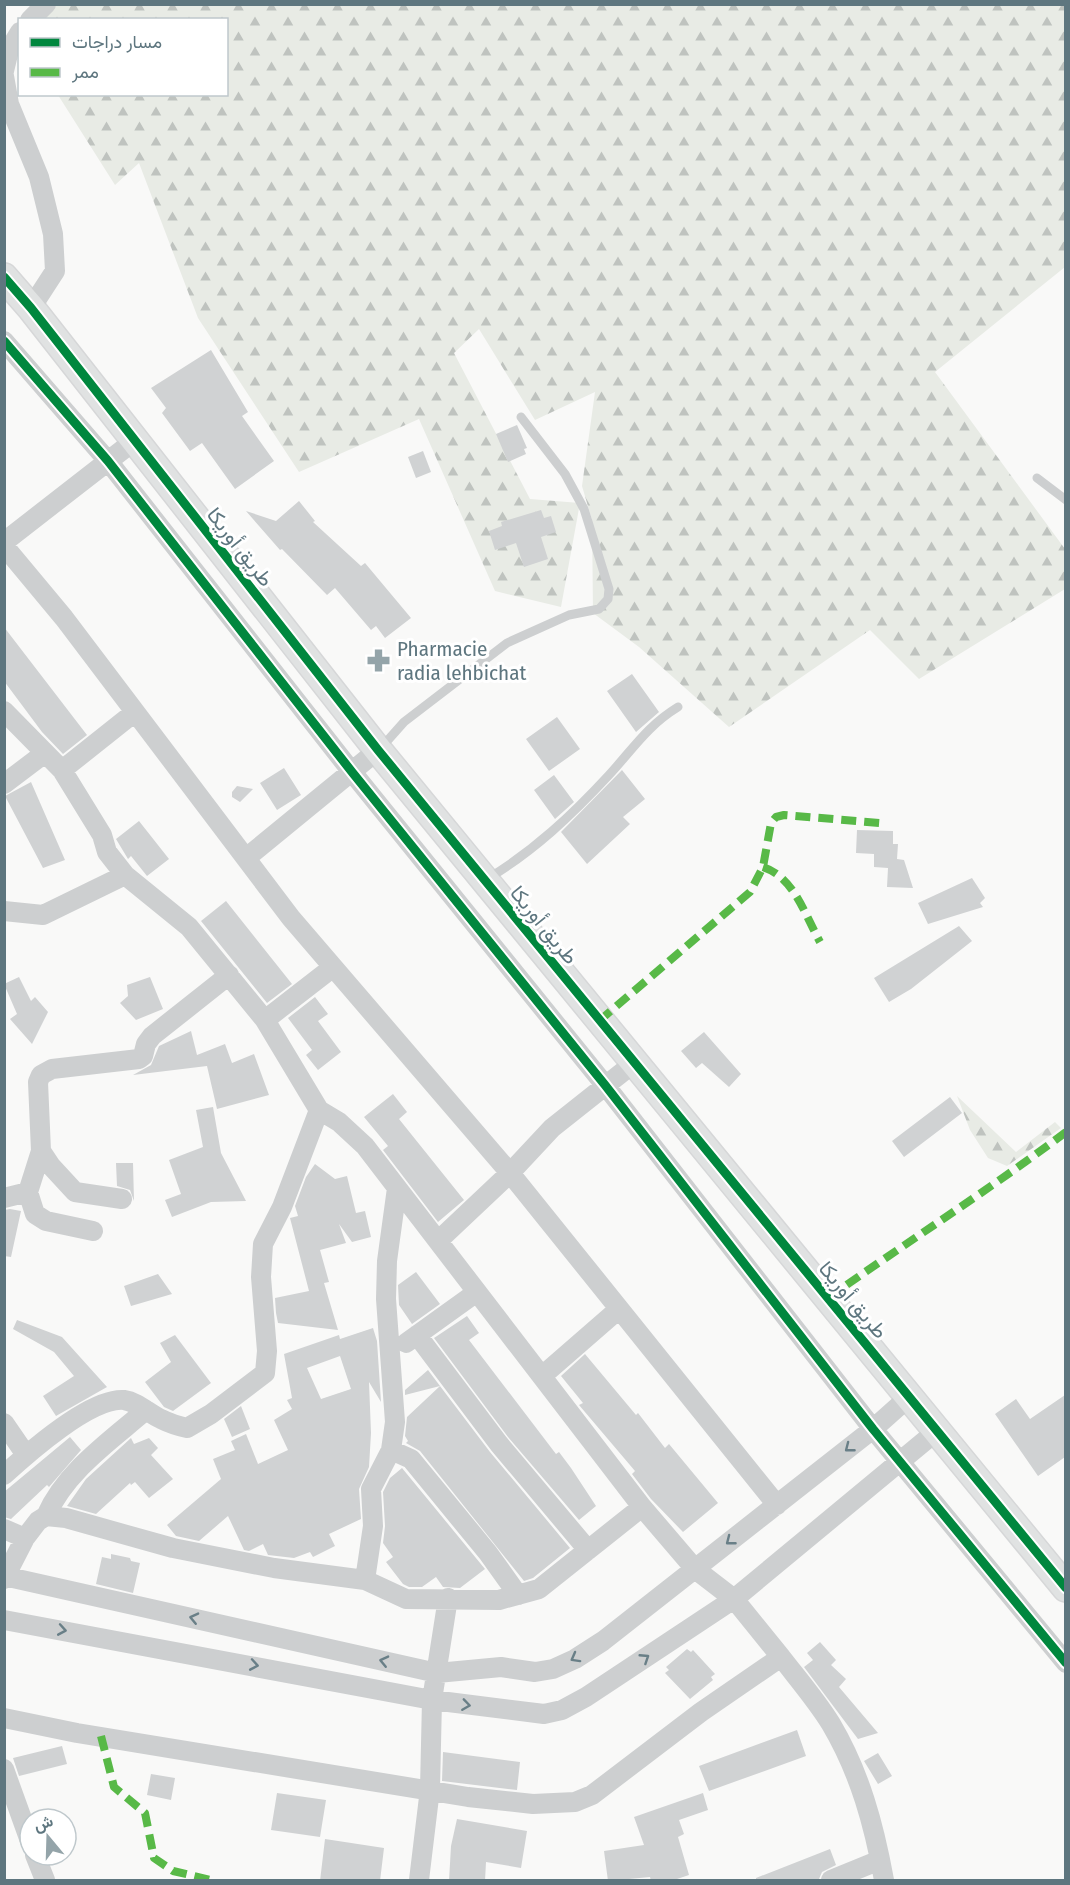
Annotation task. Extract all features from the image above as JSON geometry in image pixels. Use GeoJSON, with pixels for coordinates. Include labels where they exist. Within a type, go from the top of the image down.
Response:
{"type":"FeatureCollection","features":[{"type":"Feature","properties":{"kind":"street"},"geometry":{"type":"LineString","coordinates":[[32,18],[46,4]]}},
{"type":"Feature","properties":{"kind":"street"},"geometry":{"type":"LineString","coordinates":[[4,71],[9,50],[18,35]]}},
{"type":"Feature","properties":{"kind":"street"},"geometry":{"type":"LineString","coordinates":[[4,76],[9,104],[39,177],[53,234],[54,270],[31,308]]}},
{"type":"Feature","properties":{"kind":"street","name":"طريق أوريكا"},"geometry":{"type":"LineString","coordinates":[[4,277],[31,308],[378,750],[938,1430],[1065,1588]]}},
{"type":"Feature","properties":{"kind":"street"},"geometry":{"type":"LineString","coordinates":[[4,341],[108,461],[352,772],[605,1085],[873,1429],[1065,1663]]}},
{"type":"Feature","properties":{"kind":"street"},"geometry":{"type":"LineString","coordinates":[[134,441],[4,544],[332,968],[510,1173],[777,1505]]}},
{"type":"Feature","properties":{"kind":"street"},"geometry":{"type":"LineString","coordinates":[[4,711],[62,770],[102,835],[107,852],[124,875],[189,927],[229,975],[265,1020],[319,1110],[339,1122],[365,1146],[439,1239],[642,1507],[694,1569],[734,1599],[781,1657],[831,1724],[850,1761],[868,1803],[884,1881]]}},
{"type":"Feature","properties":{"kind":"street"},"geometry":{"type":"LineString","coordinates":[[62,770],[135,712]]}},
{"type":"Feature","properties":{"kind":"street"},"geometry":{"type":"LineString","coordinates":[[246,858],[378,750]]}},
{"type":"Feature","properties":{"kind":"street"},"geometry":{"type":"LineString","coordinates":[[4,784],[45,753]]}},
{"type":"Feature","properties":{"kind":"street"},"geometry":{"type":"LineString","coordinates":[[4,911],[43,915],[124,875]]}},
{"type":"Feature","properties":{"kind":"street"},"geometry":{"type":"LineString","coordinates":[[265,1020],[332,968]]}},
{"type":"Feature","properties":{"kind":"street"},"geometry":{"type":"LineString","coordinates":[[93,1230],[46,1221],[35,1214],[28,1192],[40,1151],[38,1082],[41,1075],[52,1069],[139,1059],[143,1056],[146,1044],[152,1036],[229,975]]}},
{"type":"Feature","properties":{"kind":"street"},"geometry":{"type":"LineString","coordinates":[[439,1239],[510,1173],[552,1128],[634,1063]]}},
{"type":"Feature","properties":{"kind":"street"},"geometry":{"type":"LineString","coordinates":[[4,1475],[26,1455],[98,1405],[123,1400],[136,1403],[159,1419],[187,1428],[211,1414],[265,1373],[267,1351],[261,1277],[263,1244],[282,1206],[319,1110]]}},
{"type":"Feature","properties":{"kind":"street"},"geometry":{"type":"LineString","coordinates":[[40,1151],[60,1178],[75,1192],[122,1199]]}},
{"type":"Feature","properties":{"kind":"street"},"geometry":{"type":"LineString","coordinates":[[365,1580],[373,1526],[371,1489],[391,1450],[395,1422],[392,1353],[386,1299],[387,1261],[397,1188]]}},
{"type":"Feature","properties":{"kind":"street"},"geometry":{"type":"LineString","coordinates":[[4,1198],[28,1192]]}},
{"type":"Feature","properties":{"kind":"street"},"geometry":{"type":"LineString","coordinates":[[392,1353],[477,1292]]}},
{"type":"Feature","properties":{"kind":"street"},"geometry":{"type":"LineString","coordinates":[[542,1376],[619,1309]]}},
{"type":"Feature","properties":{"kind":"street"},"geometry":{"type":"LineString","coordinates":[[417,1335],[499,1444],[588,1550]]}},
{"type":"Feature","properties":{"kind":"street"},"geometry":{"type":"LineString","coordinates":[[146,1410],[68,1480],[54,1499],[46,1516],[38,1521],[25,1538],[5,1577],[437,1673],[501,1667],[536,1672],[552,1669],[603,1641],[873,1429],[910,1396]]}},
{"type":"Feature","properties":{"kind":"street"},"geometry":{"type":"LineString","coordinates":[[4,1423],[26,1455]]}},
{"type":"Feature","properties":{"kind":"street"},"geometry":{"type":"LineString","coordinates":[[4,1620],[432,1700],[544,1714],[562,1710],[586,1697],[734,1599],[901,1463],[938,1430]]}},
{"type":"Feature","properties":{"kind":"street"},"geometry":{"type":"LineString","coordinates":[[391,1450],[411,1459],[489,1552],[518,1595]]}},
{"type":"Feature","properties":{"kind":"street"},"geometry":{"type":"LineString","coordinates":[[46,1516],[66,1518],[173,1548],[274,1569],[365,1580],[406,1599],[500,1600],[538,1589],[642,1507]]}},
{"type":"Feature","properties":{"kind":"street"},"geometry":{"type":"LineString","coordinates":[[4,1529],[25,1538]]}},
{"type":"Feature","properties":{"kind":"street"},"geometry":{"type":"LineString","coordinates":[[419,1881],[430,1789],[432,1700],[448,1598]]}},
{"type":"Feature","properties":{"kind":"street"},"geometry":{"type":"LineString","coordinates":[[4,1718],[77,1733],[468,1797],[533,1804],[575,1802],[592,1795],[701,1712],[781,1657]]}},
{"type":"Feature","properties":{"kind":"street"},"geometry":{"type":"LineString","coordinates":[[4,1769],[18,1807]]}},
{"type":"Feature","properties":{"kind":"street"},"geometry":{"type":"LineString","coordinates":[[831,1881],[880,1860]]}},
{"type":"Feature","properties":{"kind":"lane"},"geometry":{"type":"LineString","coordinates":[[378,750],[404,722],[507,643],[569,615],[599,609],[608,599],[609,589],[584,509],[565,474],[521,417]]}},
{"type":"Feature","properties":{"kind":"lane"},"geometry":{"type":"LineString","coordinates":[[1037,478],[1065,500]]}},
{"type":"Feature","properties":{"kind":"lane"},"geometry":{"type":"LineString","coordinates":[[485,881],[522,858],[564,823],[612,773],[648,728],[678,707]]}},
{"type":"Feature","properties":{"kind":"green space"},"geometry":{"type":"Polygon","coordinates":[[[56,4],[1065,5],[1065,267],[935,372],[1065,549],[1065,589],[919,679],[870,630],[729,727],[639,647],[593,613],[592,520],[582,486],[595,392],[535,420],[479,329],[454,353],[530,499],[580,503],[561,607],[495,591],[419,419],[299,472],[198,318],[139,163],[115,185],[59,96],[228,96],[228,18],[44,18],[56,4]]]}},
{"type":"Feature","properties":{"kind":"green space"},"geometry":{"type":"Polygon","coordinates":[[[957,1096],[1016,1152],[1055,1122],[1061,1128],[1007,1166],[988,1158],[970,1130],[957,1096]]]}},
{"type":"Feature","properties":{"kind":"building"},"geometry":{"type":"Polygon","coordinates":[[[211,350],[248,412],[242,416],[274,461],[235,489],[202,443],[190,451],[162,413],[166,408],[151,388],[211,350]]]}},
{"type":"Feature","properties":{"kind":"building"},"geometry":{"type":"Polygon","coordinates":[[[517,425],[527,448],[524,449],[526,454],[508,462],[496,434],[517,425]]]}},
{"type":"Feature","properties":{"kind":"building"},"geometry":{"type":"Polygon","coordinates":[[[423,451],[431,472],[416,478],[408,457],[423,451]]]}},
{"type":"Feature","properties":{"kind":"building"},"geometry":{"type":"Polygon","coordinates":[[[299,501],[315,521],[313,522],[361,566],[365,563],[411,618],[385,638],[376,626],[371,630],[335,588],[327,595],[282,549],[280,550],[246,511],[276,521],[299,501]]]}},
{"type":"Feature","properties":{"kind":"building"},"geometry":{"type":"Polygon","coordinates":[[[541,510],[544,518],[551,516],[556,532],[541,537],[548,559],[524,567],[516,543],[495,550],[489,531],[502,526],[501,522],[541,510]]]}},
{"type":"Feature","properties":{"kind":"building"},"geometry":{"type":"Polygon","coordinates":[[[4,627],[87,735],[63,754],[42,732],[4,681],[4,627]]]}},
{"type":"Feature","properties":{"kind":"building"},"geometry":{"type":"Polygon","coordinates":[[[632,674],[659,712],[636,732],[607,691],[632,674]]]}},
{"type":"Feature","properties":{"kind":"building"},"geometry":{"type":"Polygon","coordinates":[[[557,717],[580,749],[549,771],[526,739],[557,717]]]}},
{"type":"Feature","properties":{"kind":"building"},"geometry":{"type":"Polygon","coordinates":[[[284,768],[301,795],[277,810],[260,783],[284,768]]]}},
{"type":"Feature","properties":{"kind":"building"},"geometry":{"type":"Polygon","coordinates":[[[622,770],[645,799],[623,817],[630,824],[587,864],[561,832],[622,770]]]}},
{"type":"Feature","properties":{"kind":"building"},"geometry":{"type":"Polygon","coordinates":[[[554,775],[574,802],[555,819],[534,790],[554,775]]]}},
{"type":"Feature","properties":{"kind":"building"},"geometry":{"type":"Polygon","coordinates":[[[31,782],[65,860],[43,868],[5,796],[31,782]]]}},
{"type":"Feature","properties":{"kind":"building"},"geometry":{"type":"Polygon","coordinates":[[[237,786],[253,789],[240,802],[232,797],[232,792],[237,786]]]}},
{"type":"Feature","properties":{"kind":"building"},"geometry":{"type":"Polygon","coordinates":[[[139,821],[169,859],[147,876],[131,856],[128,859],[116,839],[139,821]]]}},
{"type":"Feature","properties":{"kind":"building"},"geometry":{"type":"Polygon","coordinates":[[[857,830],[893,831],[893,844],[898,844],[897,859],[904,860],[913,888],[887,887],[888,868],[874,867],[874,854],[856,853],[857,830]]]}},
{"type":"Feature","properties":{"kind":"building"},"geometry":{"type":"Polygon","coordinates":[[[972,878],[985,898],[980,903],[983,907],[928,924],[918,903],[972,878]]]}},
{"type":"Feature","properties":{"kind":"building"},"geometry":{"type":"Polygon","coordinates":[[[226,901],[292,984],[267,1003],[201,921],[226,901]]]}},
{"type":"Feature","properties":{"kind":"building"},"geometry":{"type":"Polygon","coordinates":[[[959,926],[972,941],[911,989],[889,1002],[874,978],[959,926]]]}},
{"type":"Feature","properties":{"kind":"building"},"geometry":{"type":"Polygon","coordinates":[[[19,977],[31,1001],[35,997],[48,1012],[32,1044],[10,1019],[17,1014],[4,984],[19,977]]]}},
{"type":"Feature","properties":{"kind":"building"},"geometry":{"type":"Polygon","coordinates":[[[150,977],[163,1009],[136,1020],[120,1003],[128,996],[127,985],[150,977]]]}},
{"type":"Feature","properties":{"kind":"building"},"geometry":{"type":"Polygon","coordinates":[[[315,997],[328,1014],[318,1021],[341,1052],[318,1070],[306,1055],[312,1050],[288,1018],[315,997]]]}},
{"type":"Feature","properties":{"kind":"building"},"geometry":{"type":"Polygon","coordinates":[[[191,1031],[197,1055],[225,1044],[232,1063],[254,1054],[269,1095],[217,1109],[207,1066],[133,1075],[151,1065],[159,1046],[191,1031]]]}},
{"type":"Feature","properties":{"kind":"building"},"geometry":{"type":"Polygon","coordinates":[[[704,1032],[741,1074],[729,1087],[702,1063],[696,1068],[681,1051],[704,1032]]]}},
{"type":"Feature","properties":{"kind":"building"},"geometry":{"type":"Polygon","coordinates":[[[393,1094],[407,1112],[399,1119],[464,1200],[438,1222],[383,1150],[388,1146],[364,1117],[393,1094]]]}},
{"type":"Feature","properties":{"kind":"building"},"geometry":{"type":"Polygon","coordinates":[[[950,1097],[962,1113],[904,1157],[892,1141],[950,1097]]]}},
{"type":"Feature","properties":{"kind":"building"},"geometry":{"type":"Polygon","coordinates":[[[213,1107],[221,1153],[246,1201],[211,1202],[172,1217],[165,1200],[181,1194],[169,1160],[203,1147],[196,1110],[213,1107]]]}},
{"type":"Feature","properties":{"kind":"building"},"geometry":{"type":"Polygon","coordinates":[[[116,1163],[133,1163],[134,1201],[130,1190],[117,1186],[116,1163]]]}},
{"type":"Feature","properties":{"kind":"building"},"geometry":{"type":"Polygon","coordinates":[[[315,1164],[335,1179],[347,1176],[356,1213],[365,1211],[371,1237],[352,1242],[339,1224],[346,1243],[320,1250],[329,1282],[324,1283],[338,1330],[278,1323],[276,1313],[275,1298],[309,1291],[290,1218],[298,1216],[295,1206],[306,1177],[315,1164]]]}},
{"type":"Feature","properties":{"kind":"building"},"geometry":{"type":"Polygon","coordinates":[[[4,1210],[21,1211],[11,1257],[4,1256],[4,1210]]]}},
{"type":"Feature","properties":{"kind":"building"},"geometry":{"type":"Polygon","coordinates":[[[416,1272],[440,1304],[412,1324],[399,1305],[398,1285],[416,1272]]]}},
{"type":"Feature","properties":{"kind":"building"},"geometry":{"type":"Polygon","coordinates":[[[158,1274],[172,1294],[131,1306],[124,1286],[158,1274]]]}},
{"type":"Feature","properties":{"kind":"building"},"geometry":{"type":"Polygon","coordinates":[[[467,1316],[479,1333],[469,1340],[556,1454],[559,1452],[596,1506],[579,1520],[508,1437],[434,1338],[467,1316]]]}},
{"type":"Feature","properties":{"kind":"building"},"geometry":{"type":"Polygon","coordinates":[[[17,1320],[62,1337],[107,1387],[56,1416],[43,1396],[74,1376],[54,1352],[13,1329],[17,1320]]]}},
{"type":"Feature","properties":{"kind":"building"},"geometry":{"type":"Polygon","coordinates":[[[373,1328],[377,1341],[381,1402],[369,1382],[371,1433],[369,1467],[359,1489],[361,1519],[329,1534],[335,1546],[313,1557],[310,1552],[294,1558],[268,1555],[263,1544],[249,1551],[244,1550],[228,1516],[199,1541],[176,1536],[167,1525],[221,1479],[213,1459],[235,1450],[231,1441],[246,1434],[258,1464],[288,1450],[274,1420],[292,1409],[287,1400],[292,1398],[284,1354],[339,1335],[340,1339],[373,1328]],[[340,1356],[307,1368],[321,1399],[351,1389],[340,1356]]]}},
{"type":"Feature","properties":{"kind":"building"},"geometry":{"type":"Polygon","coordinates":[[[175,1335],[211,1383],[173,1411],[164,1407],[145,1382],[171,1362],[160,1343],[175,1335]]]}},
{"type":"Feature","properties":{"kind":"building"},"geometry":{"type":"Polygon","coordinates":[[[585,1354],[636,1415],[638,1413],[665,1448],[669,1444],[718,1503],[683,1532],[651,1499],[632,1474],[635,1471],[579,1405],[583,1403],[561,1376],[585,1354]]]}},
{"type":"Feature","properties":{"kind":"building"},"geometry":{"type":"Polygon","coordinates":[[[428,1370],[440,1386],[405,1395],[405,1390],[428,1370]]]}},
{"type":"Feature","properties":{"kind":"building"},"geometry":{"type":"Polygon","coordinates":[[[440,1386],[490,1452],[570,1548],[533,1578],[524,1581],[420,1451],[406,1443],[408,1441],[405,1436],[407,1417],[440,1386]]]}},
{"type":"Feature","properties":{"kind":"building"},"geometry":{"type":"Polygon","coordinates":[[[1065,1395],[1065,1457],[1038,1476],[995,1414],[1016,1399],[1030,1419],[1065,1395]]]}},
{"type":"Feature","properties":{"kind":"building"},"geometry":{"type":"Polygon","coordinates":[[[241,1406],[250,1429],[232,1437],[224,1419],[241,1406]]]}},
{"type":"Feature","properties":{"kind":"building"},"geometry":{"type":"Polygon","coordinates":[[[70,1437],[81,1450],[49,1487],[47,1485],[11,1519],[4,1517],[4,1492],[70,1437]]]}},
{"type":"Feature","properties":{"kind":"building"},"geometry":{"type":"Polygon","coordinates":[[[131,1438],[134,1444],[149,1438],[158,1448],[151,1455],[173,1479],[149,1498],[135,1482],[131,1485],[130,1483],[96,1514],[67,1506],[86,1479],[131,1438]]]}},
{"type":"Feature","properties":{"kind":"building"},"geometry":{"type":"Polygon","coordinates":[[[402,1468],[485,1569],[460,1588],[443,1587],[436,1577],[422,1587],[409,1587],[403,1584],[386,1562],[393,1557],[383,1543],[385,1526],[383,1492],[390,1478],[402,1468]]]}},
{"type":"Feature","properties":{"kind":"building"},"geometry":{"type":"Polygon","coordinates":[[[111,1554],[130,1558],[131,1561],[140,1563],[133,1593],[96,1584],[102,1557],[111,1559],[111,1554]]]}},
{"type":"Feature","properties":{"kind":"building"},"geometry":{"type":"Polygon","coordinates":[[[820,1642],[836,1660],[831,1665],[846,1679],[839,1687],[878,1733],[858,1739],[804,1667],[813,1660],[807,1653],[820,1642]]]}},
{"type":"Feature","properties":{"kind":"building"},"geometry":{"type":"Polygon","coordinates":[[[687,1649],[691,1652],[693,1650],[715,1674],[711,1677],[713,1680],[690,1699],[665,1673],[669,1670],[666,1667],[687,1649]]]}},
{"type":"Feature","properties":{"kind":"building"},"geometry":{"type":"Polygon","coordinates":[[[797,1730],[806,1756],[709,1791],[699,1766],[797,1730]]]}},
{"type":"Feature","properties":{"kind":"building"},"geometry":{"type":"Polygon","coordinates":[[[62,1746],[67,1764],[19,1776],[13,1758],[62,1746]]]}},
{"type":"Feature","properties":{"kind":"building"},"geometry":{"type":"Polygon","coordinates":[[[443,1752],[520,1762],[517,1790],[442,1781],[443,1752]]]}},
{"type":"Feature","properties":{"kind":"building"},"geometry":{"type":"Polygon","coordinates":[[[878,1753],[892,1776],[878,1784],[864,1761],[878,1753]]]}},
{"type":"Feature","properties":{"kind":"building"},"geometry":{"type":"Polygon","coordinates":[[[151,1774],[175,1778],[171,1800],[147,1795],[151,1774]]]}},
{"type":"Feature","properties":{"kind":"building"},"geometry":{"type":"Polygon","coordinates":[[[277,1793],[326,1800],[320,1837],[271,1830],[277,1793]]]}},
{"type":"Feature","properties":{"kind":"building"},"geometry":{"type":"Polygon","coordinates":[[[703,1793],[708,1810],[679,1820],[684,1834],[678,1837],[689,1875],[671,1881],[651,1881],[650,1877],[608,1881],[604,1851],[644,1845],[634,1817],[703,1793]]]}},
{"type":"Feature","properties":{"kind":"building"},"geometry":{"type":"Polygon","coordinates":[[[457,1819],[527,1831],[521,1868],[486,1862],[485,1881],[449,1881],[451,1846],[457,1819]]]}},
{"type":"Feature","properties":{"kind":"building"},"geometry":{"type":"Polygon","coordinates":[[[325,1839],[384,1848],[380,1881],[320,1881],[325,1839]]]}},
{"type":"Feature","properties":{"kind":"building"},"geometry":{"type":"Polygon","coordinates":[[[830,1849],[836,1865],[822,1872],[819,1879],[756,1881],[756,1878],[830,1849]]]}},
{"type":"Feature","properties":{"kind":"marked path"},"geometry":{"type":"LineString","coordinates":[[599,1021],[750,892],[763,867],[771,823],[776,817],[784,815],[880,823]]}},
{"type":"Feature","properties":{"kind":"marked path"},"geometry":{"type":"LineString","coordinates":[[763,867],[774,872],[791,888],[820,942]]}},
{"type":"Feature","properties":{"kind":"marked path"},"geometry":{"type":"LineString","coordinates":[[828,1298],[1066,1132]]}},
{"type":"Feature","properties":{"kind":"marked path"},"geometry":{"type":"LineString","coordinates":[[101,1736],[114,1787],[145,1813],[154,1858],[173,1871],[211,1880]]}},
{"type":"Feature","properties":{"kind":"cycle path"},"geometry":{"type":"LineString","coordinates":[[4,277],[31,308],[378,750],[1066,1588]]}},
{"type":"Feature","properties":{"kind":"cycle path"},"geometry":{"type":"LineString","coordinates":[[4,341],[108,461],[352,772],[605,1085],[873,1429],[1066,1663]]}},
{"type":"Feature","properties":{"kind":"place","name":"Pharmacie radia lehbichat"},"geometry":{"type":"Point","coordinates":[379,661]}}]}
